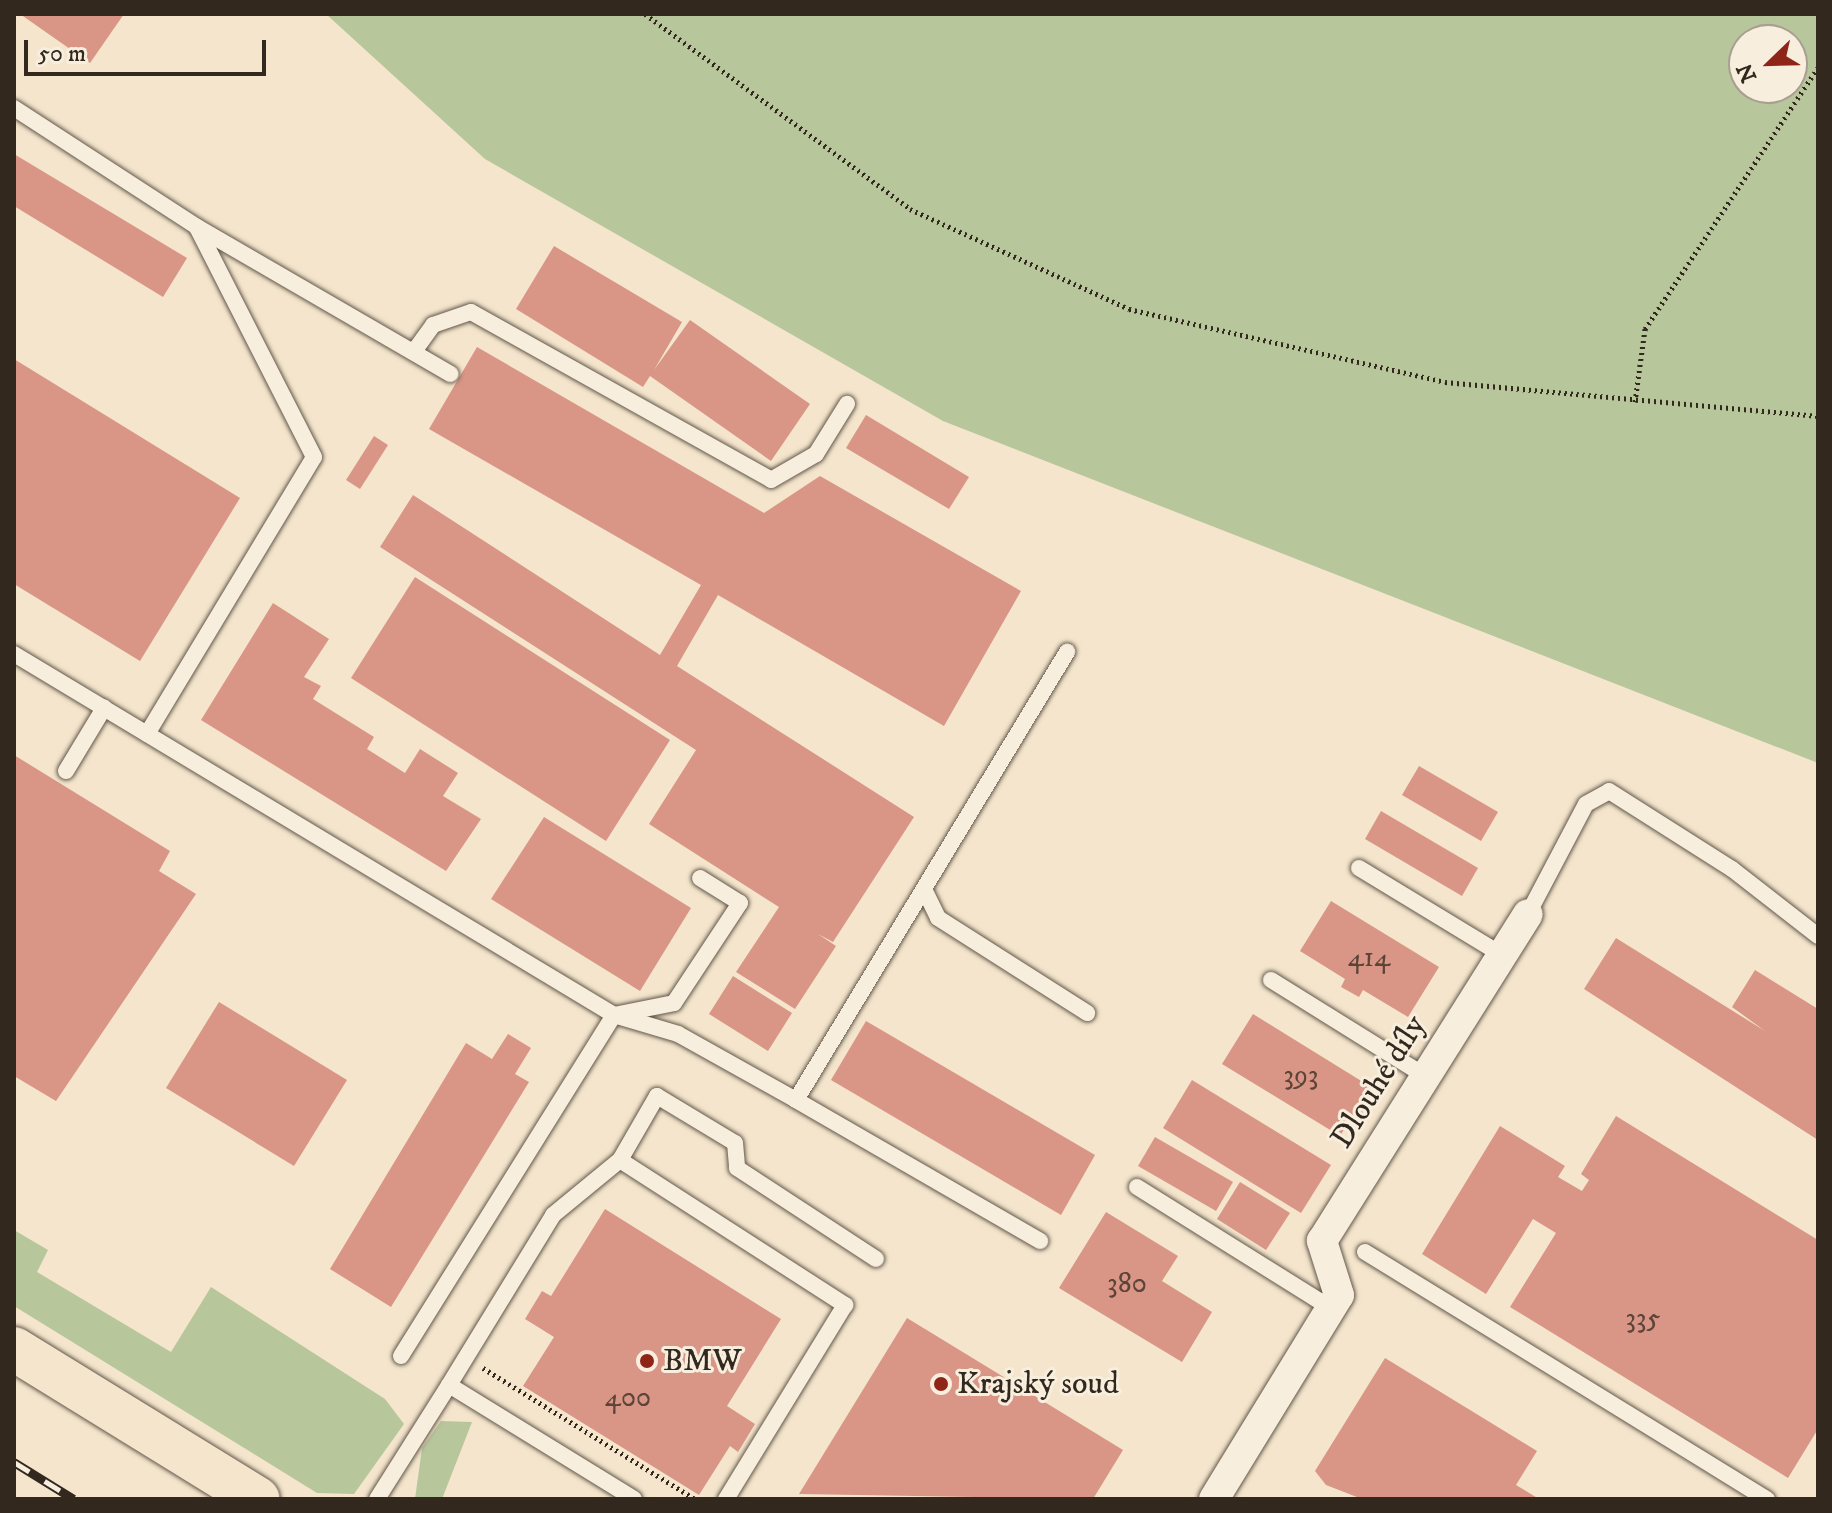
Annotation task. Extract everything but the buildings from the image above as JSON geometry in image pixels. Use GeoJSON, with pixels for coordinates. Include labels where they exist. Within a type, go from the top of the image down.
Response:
{"type":"FeatureCollection","features":[{"type":"Feature","properties":{"kind":"main road"},"geometry":{"type":"LineString","coordinates":[[14,1349],[258,1499]]}},
{"type":"Feature","properties":{"kind":"street","name":"Dlouhé díly"},"geometry":{"type":"LineString","coordinates":[[1335,1302],[1322,1241],[1528,914]]}},
{"type":"Feature","properties":{"kind":"street"},"geometry":{"type":"LineString","coordinates":[[1214,1499],[1335,1302]]}},
{"type":"Feature","properties":{"kind":"lane"},"geometry":{"type":"LineString","coordinates":[[14,108],[197,227],[415,350],[451,374]]}},
{"type":"Feature","properties":{"kind":"lane"},"geometry":{"type":"LineString","coordinates":[[147,734],[314,457],[197,227]]}},
{"type":"Feature","properties":{"kind":"lane"},"geometry":{"type":"LineString","coordinates":[[415,350],[433,325],[471,312],[771,480],[816,454],[847,404]]}},
{"type":"Feature","properties":{"kind":"lane"},"geometry":{"type":"LineString","coordinates":[[796,1100],[1067,652]]}},
{"type":"Feature","properties":{"kind":"lane"},"geometry":{"type":"LineString","coordinates":[[14,654],[614,1015],[678,1034],[1040,1241]]}},
{"type":"Feature","properties":{"kind":"lane"},"geometry":{"type":"LineString","coordinates":[[66,771],[104,708]]}},
{"type":"Feature","properties":{"kind":"lane"},"geometry":{"type":"LineString","coordinates":[[1528,914],[1586,804],[1609,791],[1732,869],[1818,936]]}},
{"type":"Feature","properties":{"kind":"lane"},"geometry":{"type":"LineString","coordinates":[[1359,868],[1502,955]]}},
{"type":"Feature","properties":{"kind":"lane"},"geometry":{"type":"LineString","coordinates":[[401,1356],[614,1015],[674,1003],[740,903],[700,878]]}},
{"type":"Feature","properties":{"kind":"lane"},"geometry":{"type":"LineString","coordinates":[[924,889],[938,918],[1087,1013]]}},
{"type":"Feature","properties":{"kind":"lane"},"geometry":{"type":"LineString","coordinates":[[1271,980],[1425,1076]]}},
{"type":"Feature","properties":{"kind":"lane"},"geometry":{"type":"LineString","coordinates":[[377,1499],[553,1215],[620,1160],[657,1096],[735,1143],[737,1168],[876,1259]]}},
{"type":"Feature","properties":{"kind":"lane"},"geometry":{"type":"LineString","coordinates":[[620,1160],[845,1305],[726,1499]]}},
{"type":"Feature","properties":{"kind":"lane"},"geometry":{"type":"LineString","coordinates":[[1137,1187],[1335,1302]]}},
{"type":"Feature","properties":{"kind":"lane"},"geometry":{"type":"LineString","coordinates":[[1365,1252],[1767,1499]]}},
{"type":"Feature","properties":{"kind":"lane"},"geometry":{"type":"LineString","coordinates":[[449,1385],[634,1499]]}},
{"type":"Feature","properties":{"kind":"path"},"geometry":{"type":"LineString","coordinates":[[645,14],[910,209],[1129,309],[1445,382],[1635,402],[1818,416]]}},
{"type":"Feature","properties":{"kind":"path"},"geometry":{"type":"LineString","coordinates":[[1635,402],[1645,329],[1818,68]]}},
{"type":"Feature","properties":{"kind":"path"},"geometry":{"type":"LineString","coordinates":[[466,1357],[695,1499]]}},
{"type":"Feature","properties":{"kind":"green space"},"geometry":{"type":"Polygon","coordinates":[[[326,14],[1818,14],[1818,763],[943,421],[485,159],[326,14]]]}},
{"type":"Feature","properties":{"kind":"green space"},"geometry":{"type":"Polygon","coordinates":[[[14,1230],[48,1250],[37,1272],[171,1352],[211,1287],[385,1399],[404,1424],[354,1494],[317,1493],[14,1306],[14,1230]]]}},
{"type":"Feature","properties":{"kind":"green space"},"geometry":{"type":"Polygon","coordinates":[[[441,1421],[472,1422],[442,1499],[415,1499],[422,1448],[441,1421]]]}},
{"type":"Feature","properties":{"kind":"railway"},"geometry":{"type":"LineString","coordinates":[[14,1462],[74,1499]]}},
{"type":"Feature","properties":{"kind":"place","name":"BMW"},"geometry":{"type":"Point","coordinates":[647,1361]}},
{"type":"Feature","properties":{"kind":"place","name":"Krajský soud"},"geometry":{"type":"Point","coordinates":[941,1384]}}]}
